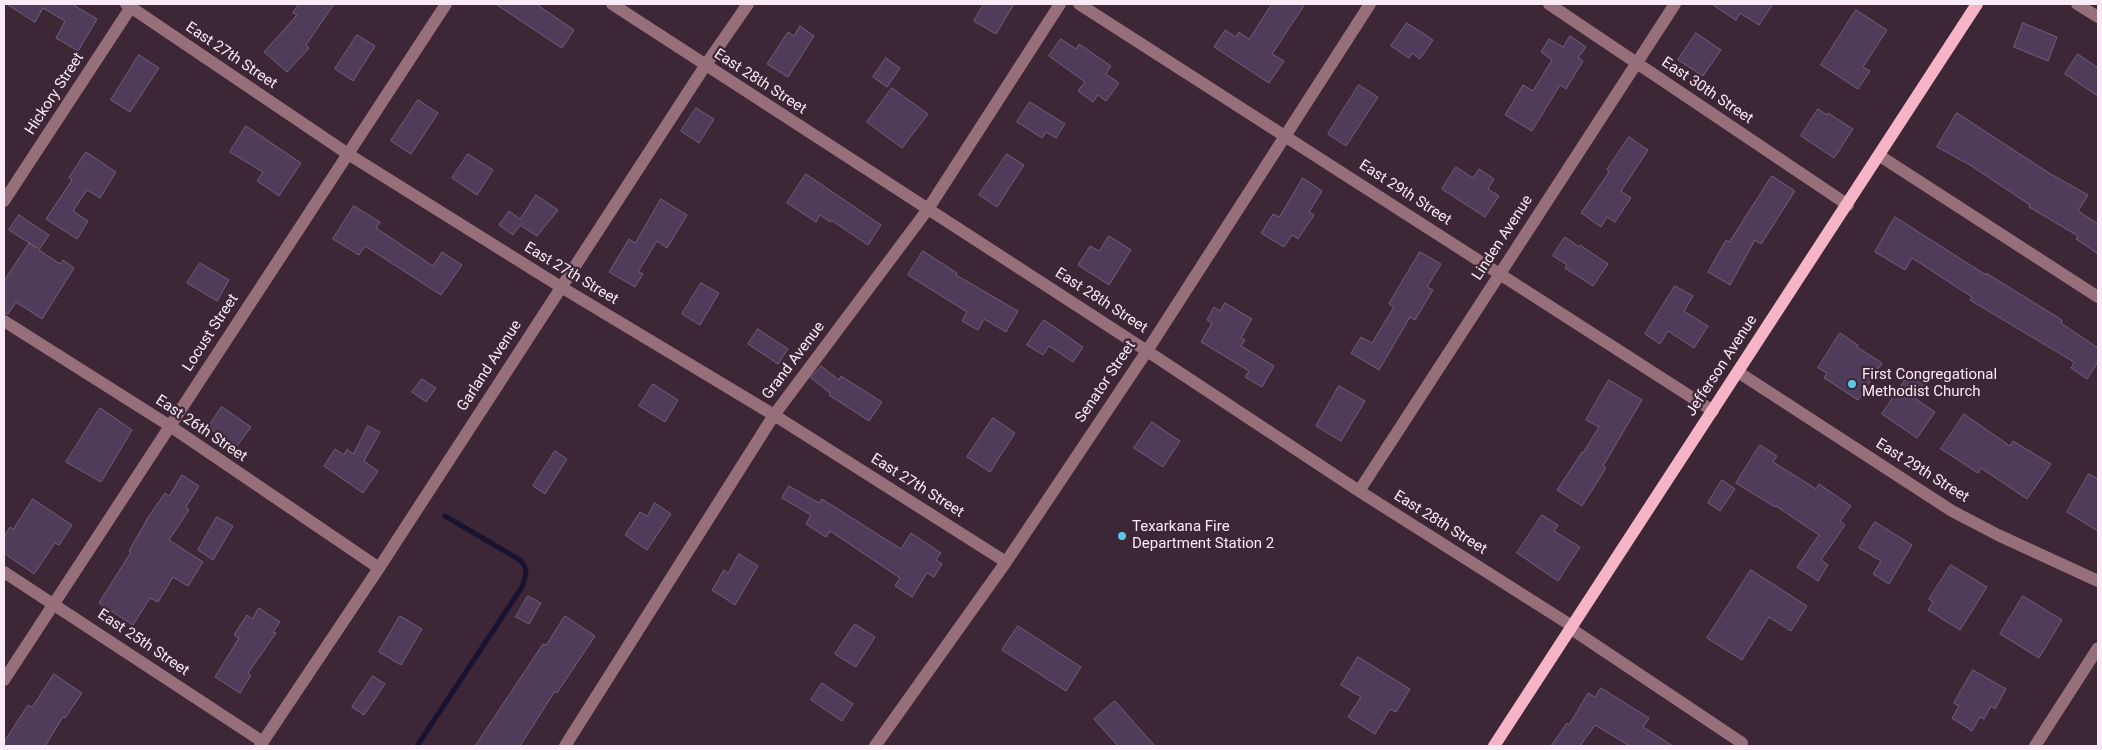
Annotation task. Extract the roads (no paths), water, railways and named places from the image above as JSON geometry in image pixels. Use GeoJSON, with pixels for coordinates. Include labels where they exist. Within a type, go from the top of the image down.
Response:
{"type":"FeatureCollection","features":[{"type":"Feature","properties":{"kind":"main road","name":"Jefferson Avenue"},"geometry":{"type":"LineString","coordinates":[[1494,746],[1880,156],[1977,4]]}},
{"type":"Feature","properties":{"kind":"street","name":"Locust Street"},"geometry":{"type":"LineString","coordinates":[[4,680],[446,4]]}},
{"type":"Feature","properties":{"kind":"street","name":"East 28th Street"},"geometry":{"type":"LineString","coordinates":[[612,4],[1571,627],[1742,743]]}},
{"type":"Feature","properties":{"kind":"street","name":"Garland Avenue"},"geometry":{"type":"LineString","coordinates":[[262,744],[379,568],[705,66],[748,4]]}},
{"type":"Feature","properties":{"kind":"street","name":"Grand Avenue"},"geometry":{"type":"LineString","coordinates":[[565,746],[774,415],[928,208],[1060,4]]}},
{"type":"Feature","properties":{"kind":"street","name":"East 29th Street"},"geometry":{"type":"LineString","coordinates":[[1079,4],[1713,411]]}},
{"type":"Feature","properties":{"kind":"street","name":"Senator Street"},"geometry":{"type":"LineString","coordinates":[[875,746],[1006,562],[1147,350],[1370,4]]}},
{"type":"Feature","properties":{"kind":"street","name":"East 30th Street"},"geometry":{"type":"LineString","coordinates":[[1549,4],[1848,204]]}},
{"type":"Feature","properties":{"kind":"street","name":"Linden Avenue"},"geometry":{"type":"LineString","coordinates":[[1359,491],[1675,4]]}},
{"type":"Feature","properties":{"kind":"street"},"geometry":{"type":"LineString","coordinates":[[2077,4],[2098,17]]}},
{"type":"Feature","properties":{"kind":"street","name":"East 27th Street"},"geometry":{"type":"LineString","coordinates":[[130,5],[348,154],[561,287],[774,415],[1006,562]]}},
{"type":"Feature","properties":{"kind":"street","name":"Hickory Street"},"geometry":{"type":"LineString","coordinates":[[4,201],[130,5]]}},
{"type":"Feature","properties":{"kind":"street"},"geometry":{"type":"LineString","coordinates":[[1880,156],[2098,297]]}},
{"type":"Feature","properties":{"kind":"street","name":"East 26th Street"},"geometry":{"type":"LineString","coordinates":[[4,321],[170,426],[379,568]]}},
{"type":"Feature","properties":{"kind":"street","name":"East 29th Street"},"geometry":{"type":"LineString","coordinates":[[1738,372],[1952,511],[1998,536],[2098,581]]}},
{"type":"Feature","properties":{"kind":"street","name":"East 25th Street"},"geometry":{"type":"LineString","coordinates":[[4,572],[262,744]]}},
{"type":"Feature","properties":{"kind":"street"},"geometry":{"type":"LineString","coordinates":[[2035,746],[2098,648]]}},
{"type":"Feature","properties":{"kind":"waterway"},"geometry":{"type":"LineString","coordinates":[[417,746],[522,587],[526,570],[520,560],[445,516]]}},
{"type":"Feature","properties":{"kind":"place","name":"First Congregational Methodist Church"},"geometry":{"type":"Point","coordinates":[1852,384]}},
{"type":"Feature","properties":{"kind":"place","name":"Texarkana Fire Department Station 2"},"geometry":{"type":"Point","coordinates":[1122,536]}}]}
